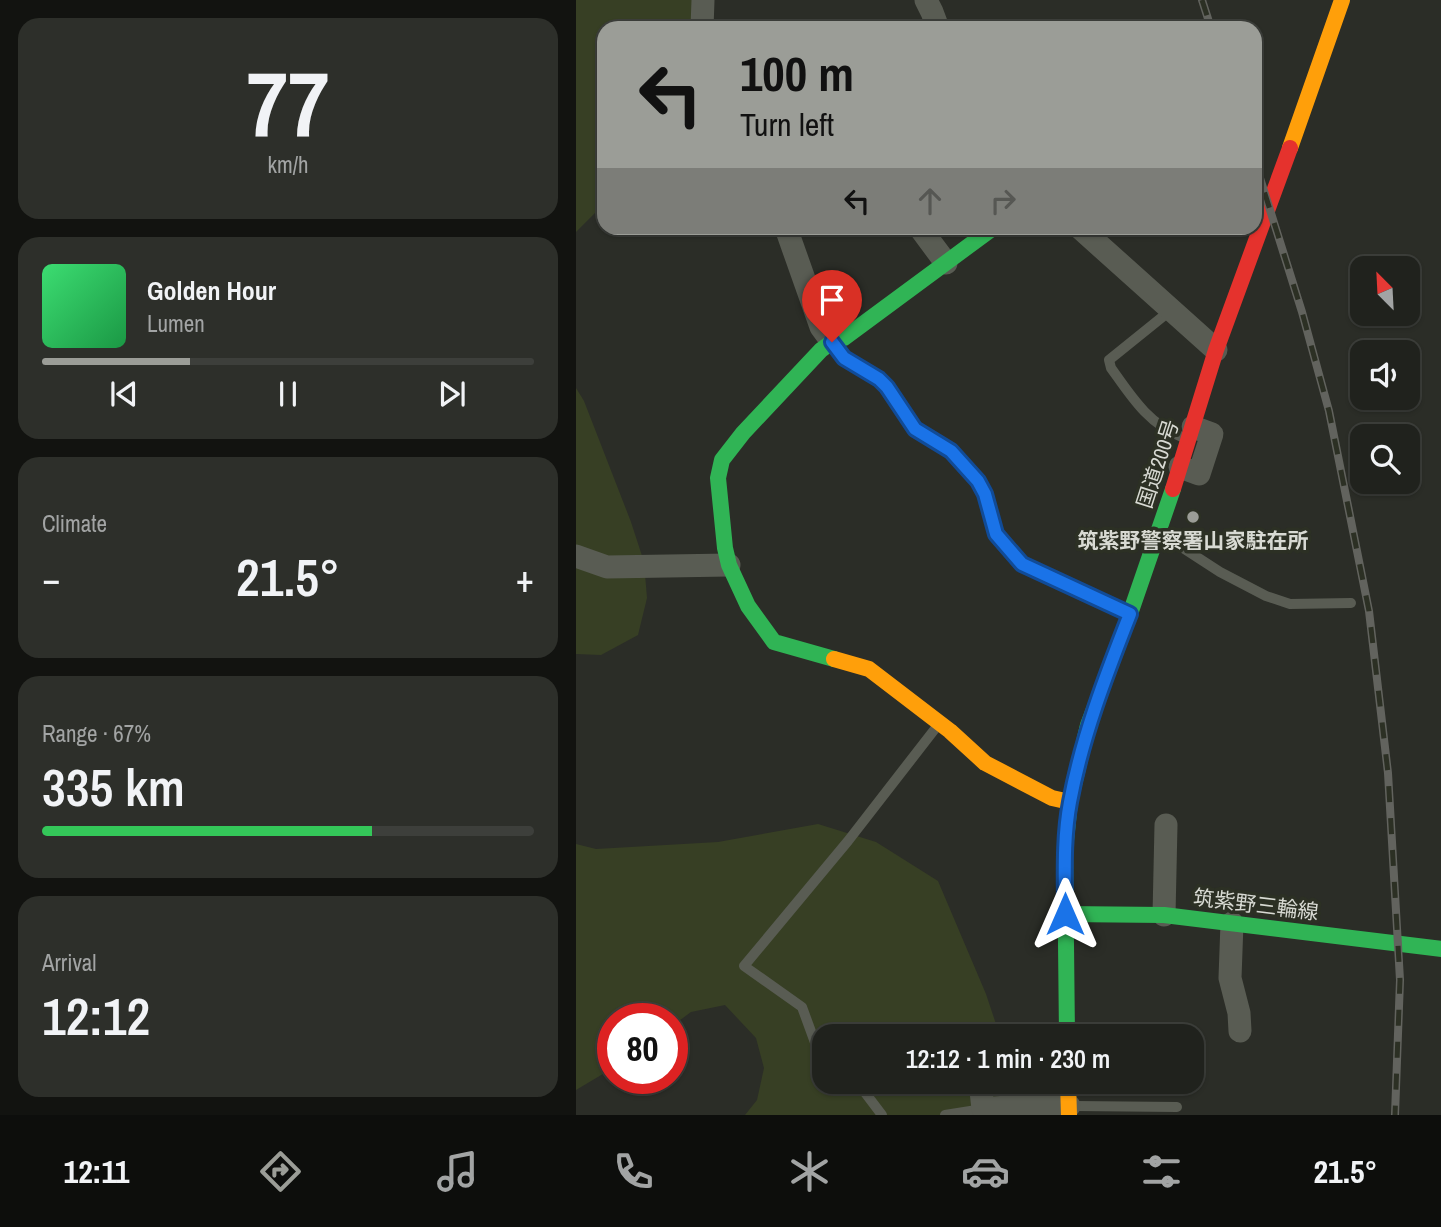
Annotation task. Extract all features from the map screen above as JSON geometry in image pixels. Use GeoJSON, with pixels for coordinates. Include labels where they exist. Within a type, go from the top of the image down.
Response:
{"type":"FeatureCollection","features":[{"type":"Feature","properties":{"kind":"main road","name":"国道200号"},"geometry":{"type":"LineString","coordinates":[[1262,225],[1342,0]]}},
{"type":"Feature","properties":{"kind":"main road"},"geometry":{"type":"LineString","coordinates":[[984,235],[844,338],[821,350],[751,424],[722,460],[718,478],[725,548],[729,565],[748,606],[774,642],[869,669],[939,723],[985,763],[1052,798],[1070,802]]}},
{"type":"Feature","properties":{"kind":"main road","name":"国道200号"},"geometry":{"type":"LineString","coordinates":[[1190,433],[1216,350],[1258,235]]}},
{"type":"Feature","properties":{"kind":"main road","name":"国道200号"},"geometry":{"type":"LineString","coordinates":[[1067,1024],[1065,850],[1070,802],[1088,725],[1130,614],[1180,467]]}},
{"type":"Feature","properties":{"kind":"main road","name":"筑紫野三輪線"},"geometry":{"type":"LineString","coordinates":[[1065,914],[1164,915],[1441,949]]}},
{"type":"Feature","properties":{"kind":"street"},"geometry":{"type":"LineString","coordinates":[[702,21],[703,0]]}},
{"type":"Feature","properties":{"kind":"street"},"geometry":{"type":"LineString","coordinates":[[926,0],[935,21]]}},
{"type":"Feature","properties":{"kind":"street"},"geometry":{"type":"LineString","coordinates":[[788,235],[821,327],[832,342]]}},
{"type":"Feature","properties":{"kind":"street"},"geometry":{"type":"LineString","coordinates":[[925,235],[946,263]]}},
{"type":"Feature","properties":{"kind":"street"},"geometry":{"type":"LineString","coordinates":[[1088,235],[1216,350]]}},
{"type":"Feature","properties":{"kind":"street"},"geometry":{"type":"LineString","coordinates":[[1180,467],[1199,474],[1212,434],[1190,433]]}},
{"type":"Feature","properties":{"kind":"street"},"geometry":{"type":"LineString","coordinates":[[576,556],[607,567],[729,565]]}},
{"type":"Feature","properties":{"kind":"street"},"geometry":{"type":"LineString","coordinates":[[1164,915],[1166,825]]}},
{"type":"Feature","properties":{"kind":"street"},"geometry":{"type":"LineString","coordinates":[[1232,923],[1230,978],[1239,1013],[1240,1031]]}},
{"type":"Feature","properties":{"kind":"street"},"geometry":{"type":"LineString","coordinates":[[981,1094],[983,1109],[1031,1105],[1069,1111]]}},
{"type":"Feature","properties":{"kind":"lane"},"geometry":{"type":"LineString","coordinates":[[1172,310],[1109,360],[1111,368],[1140,408],[1167,431],[1190,433]]}},
{"type":"Feature","properties":{"kind":"lane"},"geometry":{"type":"LineString","coordinates":[[832,342],[844,358],[879,379],[887,387],[915,429],[951,451],[978,481],[985,494],[996,534],[1022,564],[1130,614]]}},
{"type":"Feature","properties":{"kind":"lane"},"geometry":{"type":"LineString","coordinates":[[1158,532],[1221,572],[1266,596],[1290,604],[1351,603]]}},
{"type":"Feature","properties":{"kind":"lane"},"geometry":{"type":"LineString","coordinates":[[812,1033],[802,1007],[744,966],[848,841],[939,723]]}},
{"type":"Feature","properties":{"kind":"lane"},"geometry":{"type":"LineString","coordinates":[[866,1094],[882,1115]]}},
{"type":"Feature","properties":{"kind":"lane"},"geometry":{"type":"LineString","coordinates":[[1069,1111],[1177,1107]]}},
{"type":"Feature","properties":{"kind":"lane"},"geometry":{"type":"LineString","coordinates":[[945,1115],[983,1109]]}},
{"type":"Feature","properties":{"kind":"green space"},"geometry":{"type":"Polygon","coordinates":[[[576,0],[710,0],[712,21],[597,21],[597,211],[576,232],[576,0]]]}},
{"type":"Feature","properties":{"kind":"green space"},"geometry":{"type":"Polygon","coordinates":[[[576,388],[584,401],[644,562],[647,598],[638,635],[601,655],[576,654],[576,388]]]}},
{"type":"Feature","properties":{"kind":"green space"},"geometry":{"type":"Polygon","coordinates":[[[818,824],[876,842],[938,881],[986,994],[996,1024],[812,1024],[812,1094],[1015,1094],[1016,1115],[745,1115],[757,1100],[764,1068],[756,1038],[725,1005],[688,1014],[688,1003],[597,1003],[597,1078],[576,1090],[576,844],[596,849],[718,842],[818,824]]]}},
{"type":"Feature","properties":{"kind":"railway"},"geometry":{"type":"LineString","coordinates":[[1202,0],[1209,21]]}},
{"type":"Feature","properties":{"kind":"railway"},"geometry":{"type":"LineString","coordinates":[[1262,184],[1302,312],[1329,411],[1369,611],[1388,773],[1400,980],[1395,1115]]}},
{"type":"Feature","properties":{"kind":"traffic: fast"},"geometry":{"type":"LineString","coordinates":[[834,659],[774,642],[748,606],[729,565],[725,548],[718,478],[722,460],[743,433],[821,350],[844,338],[984,235]]}},
{"type":"Feature","properties":{"kind":"traffic: fast"},"geometry":{"type":"LineString","coordinates":[[1067,1024],[1065,850],[1070,802],[1088,725],[1173,489]]}},
{"type":"Feature","properties":{"kind":"traffic: fast"},"geometry":{"type":"LineString","coordinates":[[1065,914],[1164,915],[1442,949]]}},
{"type":"Feature","properties":{"kind":"traffic: slow"},"geometry":{"type":"LineString","coordinates":[[1290,148],[1342,0]]}},
{"type":"Feature","properties":{"kind":"traffic: slow"},"geometry":{"type":"LineString","coordinates":[[834,659],[869,669],[950,731],[985,763],[1052,798],[1070,802]]}},
{"type":"Feature","properties":{"kind":"traffic: slow"},"geometry":{"type":"LineString","coordinates":[[1068,1094],[1069,1115]]}},
{"type":"Feature","properties":{"kind":"traffic: jam"},"geometry":{"type":"LineString","coordinates":[[1262,224],[1290,148]]}},
{"type":"Feature","properties":{"kind":"traffic: jam"},"geometry":{"type":"LineString","coordinates":[[1173,489],[1216,350],[1258,235]]}},
{"type":"Feature","properties":{"kind":"place","name":"筑紫野警察署山家駐在所"},"geometry":{"type":"Point","coordinates":[1193,517]}},
{"type":"Feature","properties":{"kind":"route"},"geometry":{"type":"LineString","coordinates":[[832,342],[844,358],[879,379],[887,387],[915,429],[951,451],[978,481],[985,494],[996,534],[1022,564],[1130,614],[1088,725],[1070,802],[1065,850],[1065,914]]}}]}
